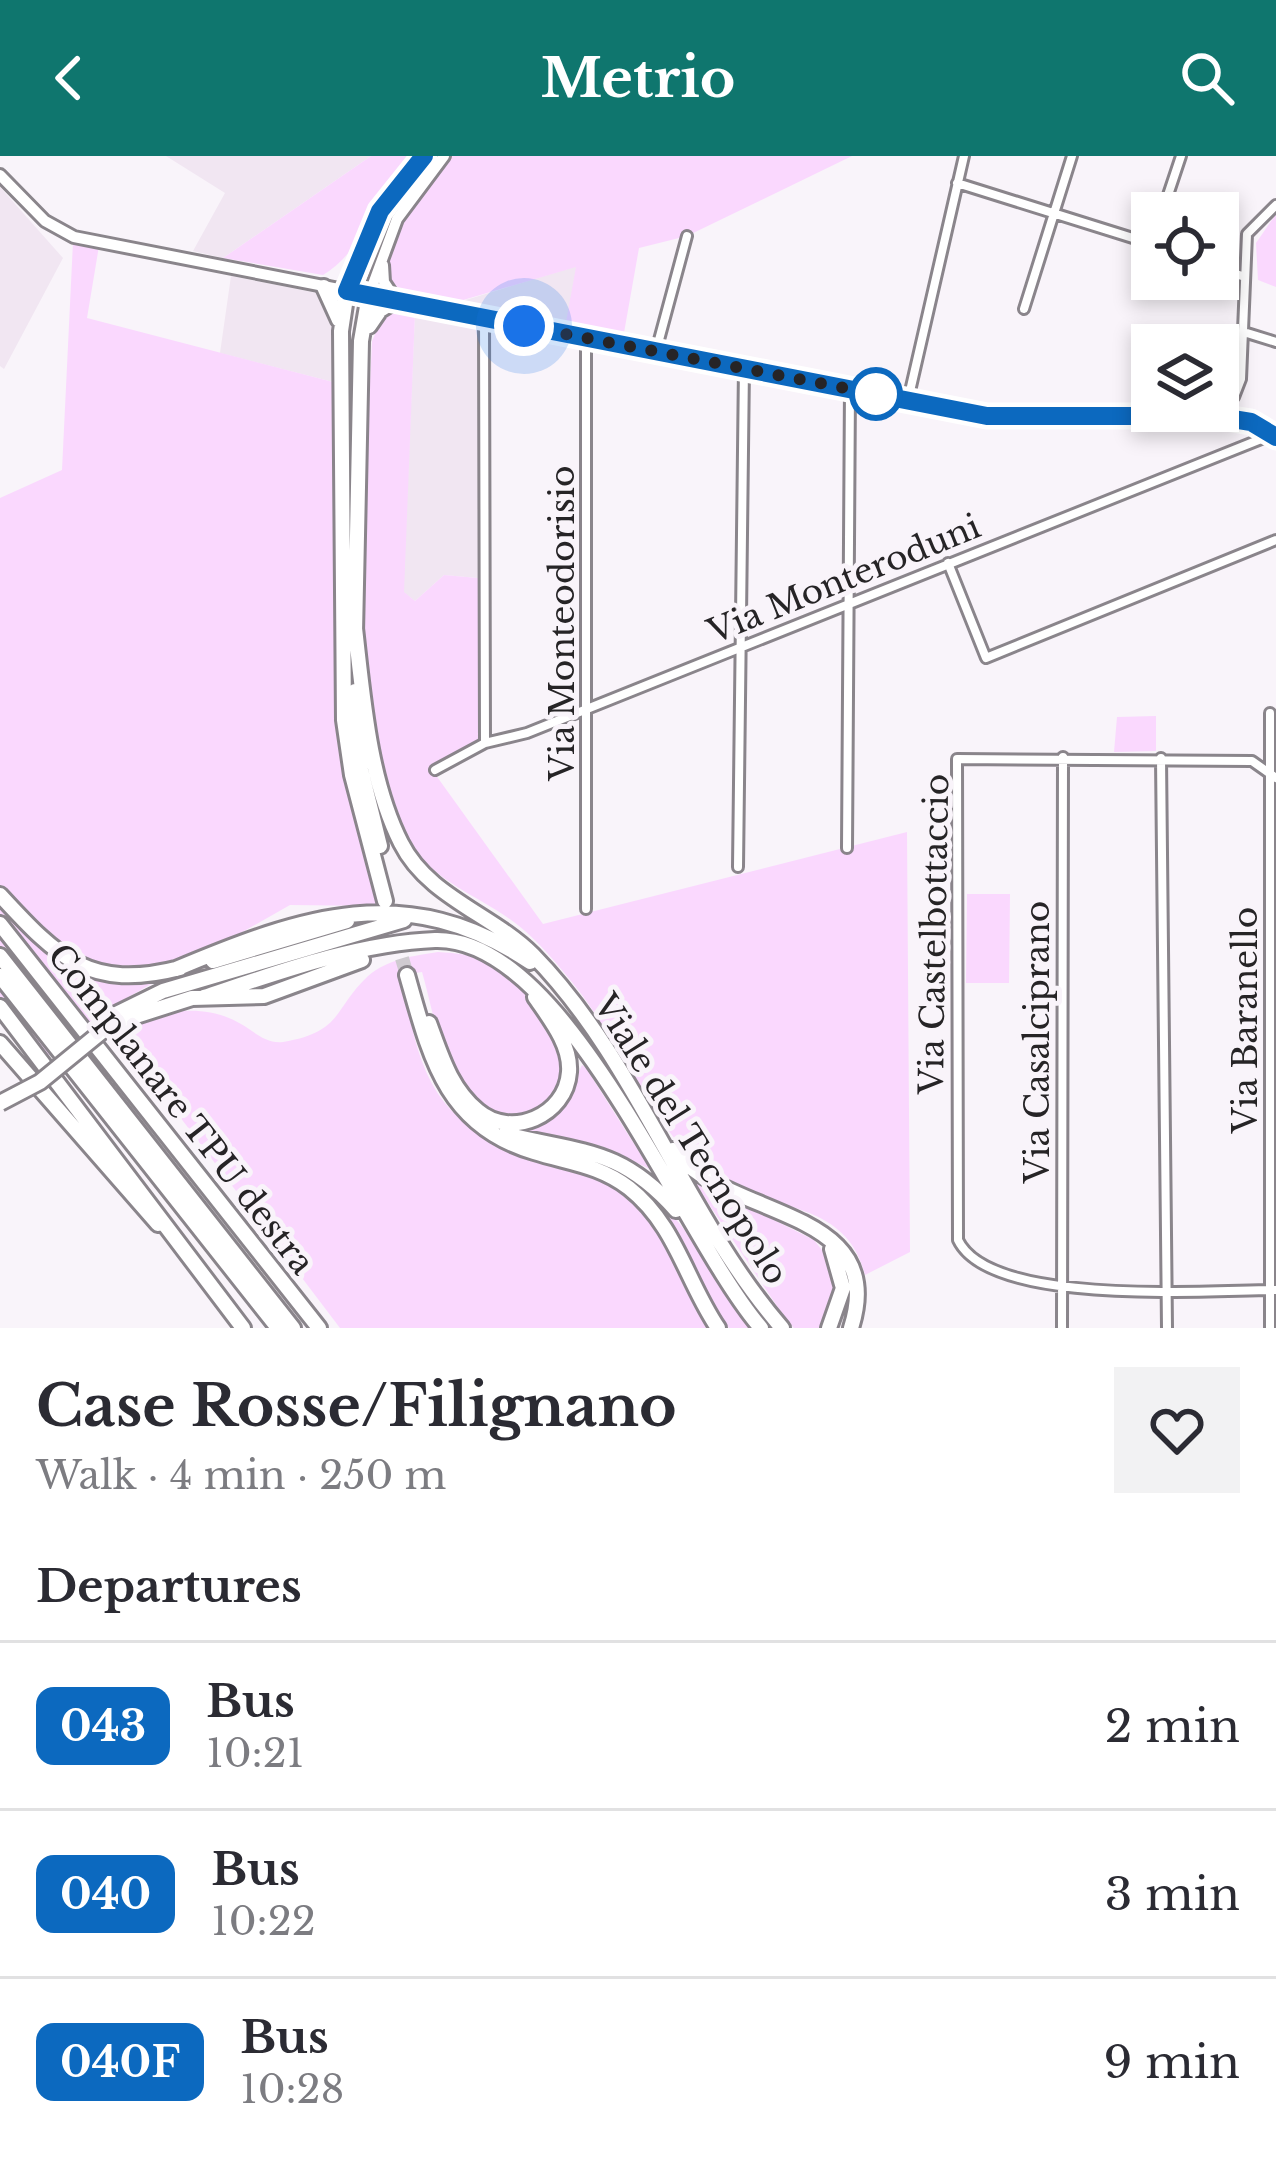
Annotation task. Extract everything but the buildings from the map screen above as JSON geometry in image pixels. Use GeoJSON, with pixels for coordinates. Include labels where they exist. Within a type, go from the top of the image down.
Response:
{"type":"FeatureCollection","features":[{"type":"Feature","properties":{"kind":"highway"},"geometry":{"type":"LineString","coordinates":[[324,286],[341,331]]}},
{"type":"Feature","properties":{"kind":"highway"},"geometry":{"type":"LineString","coordinates":[[347,291],[341,331],[344,719],[352,776],[389,899],[361,770],[355,628],[361,341],[369,295]]}},
{"type":"Feature","properties":{"kind":"highway"},"geometry":{"type":"LineString","coordinates":[[361,341],[375,315],[396,300]]}},
{"type":"Feature","properties":{"kind":"highway"},"geometry":{"type":"LineString","coordinates":[[355,628],[375,757],[403,847],[422,873],[512,936],[554,978]]}},
{"type":"Feature","properties":{"kind":"highway"},"geometry":{"type":"LineString","coordinates":[[0,896],[70,964],[95,974],[176,969],[363,916],[421,915],[481,932],[554,978]]}},
{"type":"Feature","properties":{"kind":"highway"},"geometry":{"type":"LineString","coordinates":[[0,1099],[40,1082],[110,1021],[164,991],[421,915]]}},
{"type":"Feature","properties":{"kind":"highway","name":"Complanare TPU destra"},"geometry":{"type":"LineString","coordinates":[[0,924],[319,1328]]}},
{"type":"Feature","properties":{"kind":"highway"},"geometry":{"type":"LineString","coordinates":[[110,1021],[164,1003],[264,996],[389,948],[448,941],[474,947],[515,969],[544,994],[695,1230]]}},
{"type":"Feature","properties":{"kind":"highway"},"geometry":{"type":"LineString","coordinates":[[0,956],[293,1328]]}},
{"type":"Feature","properties":{"kind":"highway"},"geometry":{"type":"LineString","coordinates":[[515,969],[562,1039],[569,1073],[564,1092],[545,1114],[507,1124],[477,1110],[450,1078],[410,974],[440,1082],[458,1108],[483,1129],[532,1152],[597,1168],[634,1193],[668,1232],[718,1328]]}},
{"type":"Feature","properties":{"kind":"highway"},"geometry":{"type":"LineString","coordinates":[[0,976],[278,1328]]}},
{"type":"Feature","properties":{"kind":"highway","name":"Viale del Tecnopolo"},"geometry":{"type":"LineString","coordinates":[[554,978],[640,1107],[726,1252],[782,1328]]}},
{"type":"Feature","properties":{"kind":"highway"},"geometry":{"type":"LineString","coordinates":[[0,1007],[243,1328]]}},
{"type":"Feature","properties":{"kind":"highway"},"geometry":{"type":"LineString","coordinates":[[0,1043],[228,1308]]}},
{"type":"Feature","properties":{"kind":"highway"},"geometry":{"type":"LineString","coordinates":[[640,1107],[680,1159],[705,1180],[831,1237],[854,1269],[858,1294],[851,1328]]}},
{"type":"Feature","properties":{"kind":"highway"},"geometry":{"type":"LineString","coordinates":[[483,1129],[621,1161],[650,1180],[695,1230]]}},
{"type":"Feature","properties":{"kind":"highway"},"geometry":{"type":"LineString","coordinates":[[815,1226],[835,1252],[842,1276],[842,1301],[829,1328]]}},
{"type":"Feature","properties":{"kind":"highway","name":"Viale del Tecnopolo"},"geometry":{"type":"LineString","coordinates":[[695,1230],[761,1328]]}},
{"type":"Feature","properties":{"kind":"street"},"geometry":{"type":"LineString","coordinates":[[347,291],[380,211],[424,156]]}},
{"type":"Feature","properties":{"kind":"street"},"geometry":{"type":"LineString","coordinates":[[369,295],[383,250],[411,196],[444,156]]}},
{"type":"Feature","properties":{"kind":"street"},"geometry":{"type":"LineString","coordinates":[[908,400],[964,156]]}},
{"type":"Feature","properties":{"kind":"street"},"geometry":{"type":"LineString","coordinates":[[1024,309],[1072,156]]}},
{"type":"Feature","properties":{"kind":"street"},"geometry":{"type":"LineString","coordinates":[[1169,192],[1181,156]]}},
{"type":"Feature","properties":{"kind":"street"},"geometry":{"type":"LineString","coordinates":[[0,175],[45,221],[74,237],[1010,419],[1131,417]]}},
{"type":"Feature","properties":{"kind":"street"},"geometry":{"type":"LineString","coordinates":[[957,183],[1131,237]]}},
{"type":"Feature","properties":{"kind":"street"},"geometry":{"type":"LineString","coordinates":[[1239,385],[1247,333],[1247,233],[1276,205]]}},
{"type":"Feature","properties":{"kind":"street"},"geometry":{"type":"LineString","coordinates":[[656,351],[687,236]]}},
{"type":"Feature","properties":{"kind":"street"},"geometry":{"type":"LineString","coordinates":[[383,250],[384,282],[396,300]]}},
{"type":"Feature","properties":{"kind":"street"},"geometry":{"type":"LineString","coordinates":[[324,286],[355,265]]}},
{"type":"Feature","properties":{"kind":"street"},"geometry":{"type":"LineString","coordinates":[[1239,276],[1245,278]]}},
{"type":"Feature","properties":{"kind":"street"},"geometry":{"type":"LineString","coordinates":[[484,318],[485,743]]}},
{"type":"Feature","properties":{"kind":"street"},"geometry":{"type":"LineString","coordinates":[[1247,333],[1276,342]]}},
{"type":"Feature","properties":{"kind":"street","name":"Via Monteodorisio"},"geometry":{"type":"LineString","coordinates":[[586,338],[586,909]]}},
{"type":"Feature","properties":{"kind":"street"},"geometry":{"type":"LineString","coordinates":[[738,868],[737,646],[744,368]]}},
{"type":"Feature","properties":{"kind":"street"},"geometry":{"type":"LineString","coordinates":[[847,848],[850,388]]}},
{"type":"Feature","properties":{"kind":"street"},"geometry":{"type":"LineString","coordinates":[[1239,420],[1274,436]]}},
{"type":"Feature","properties":{"kind":"street","name":"Via Monteroduni"},"geometry":{"type":"LineString","coordinates":[[435,770],[485,743],[527,733],[1274,436]]}},
{"type":"Feature","properties":{"kind":"street"},"geometry":{"type":"LineString","coordinates":[[948,563],[986,658],[1276,540]]}},
{"type":"Feature","properties":{"kind":"street","name":"Via Baranello"},"geometry":{"type":"LineString","coordinates":[[1270,713],[1270,1328]]}},
{"type":"Feature","properties":{"kind":"street","name":"Via Casalciprano"},"geometry":{"type":"LineString","coordinates":[[1063,757],[1063,1328]]}},
{"type":"Feature","properties":{"kind":"street"},"geometry":{"type":"LineString","coordinates":[[1161,758],[1166,1328]]}},
{"type":"Feature","properties":{"kind":"street","name":"Via Castelbottaccio"},"geometry":{"type":"LineString","coordinates":[[1269,769],[1256,761],[1161,758],[957,760],[956,1224],[963,1250],[985,1268],[1062,1288],[1273,1290]]}},
{"type":"Feature","properties":{"kind":"street"},"geometry":{"type":"LineString","coordinates":[[1269,769],[1276,778]]}},
{"type":"Feature","properties":{"kind":"shaded area"},"geometry":{"type":"Polygon","coordinates":[[[166,156],[371,156],[223,258],[193,251],[225,193],[166,156]]]}},
{"type":"Feature","properties":{"kind":"shaded area"},"geometry":{"type":"Polygon","coordinates":[[[371,156],[413,156],[350,251],[323,275],[223,258],[371,156]]]}},
{"type":"Feature","properties":{"kind":"shaded area"},"geometry":{"type":"Polygon","coordinates":[[[444,156],[852,156],[687,236],[639,248],[622,344],[564,333],[576,267],[436,308],[369,295],[385,246],[444,156]]]}},
{"type":"Feature","properties":{"kind":"shaded area"},"geometry":{"type":"Polygon","coordinates":[[[0,187],[63,258],[4,369],[0,366],[0,187]]]}},
{"type":"Feature","properties":{"kind":"shaded area"},"geometry":{"type":"Polygon","coordinates":[[[1276,214],[1276,287],[1258,280],[1256,243],[1276,214]]]}},
{"type":"Feature","properties":{"kind":"shaded area"},"geometry":{"type":"Polygon","coordinates":[[[73,242],[99,246],[87,318],[337,383],[347,775],[379,906],[290,905],[118,1003],[36,1065],[0,1019],[0,498],[62,470],[73,242]]]}},
{"type":"Feature","properties":{"kind":"shaded area"},"geometry":{"type":"Polygon","coordinates":[[[577,266],[566,326],[446,306],[577,266]]]}},
{"type":"Feature","properties":{"kind":"shaded area"},"geometry":{"type":"Polygon","coordinates":[[[231,276],[322,294],[334,322],[337,383],[220,353],[231,276]]]}},
{"type":"Feature","properties":{"kind":"shaded area"},"geometry":{"type":"Polygon","coordinates":[[[395,310],[415,313],[404,592],[415,601],[444,575],[478,578],[479,741],[430,767],[543,924],[907,832],[910,1252],[865,1275],[855,1250],[823,1220],[715,1176],[672,1136],[592,1010],[548,954],[519,926],[434,870],[411,845],[388,798],[374,739],[363,601],[372,341],[382,319],[395,310]]]}},
{"type":"Feature","properties":{"kind":"shaded area"},"geometry":{"type":"Polygon","coordinates":[[[415,313],[478,326],[480,412],[478,578],[444,575],[415,601],[403,592],[415,313]]]}},
{"type":"Feature","properties":{"kind":"shaded area"},"geometry":{"type":"Polygon","coordinates":[[[1156,716],[1156,751],[1114,752],[1117,717],[1156,716]]]}},
{"type":"Feature","properties":{"kind":"shaded area"},"geometry":{"type":"Polygon","coordinates":[[[967,894],[1010,894],[1009,983],[966,983],[967,894]]]}},
{"type":"Feature","properties":{"kind":"shaded area"},"geometry":{"type":"Polygon","coordinates":[[[438,952],[478,959],[515,982],[554,1032],[563,1069],[549,1105],[535,1114],[520,1117],[489,1107],[452,1070],[422,972],[402,975],[417,1046],[440,1097],[481,1133],[510,1148],[601,1179],[630,1197],[667,1240],[712,1328],[340,1328],[117,1034],[162,1014],[194,1011],[226,1017],[271,1041],[302,1038],[335,1018],[376,970],[438,952]]]}},
{"type":"Feature","properties":{"kind":"shaded area"},"geometry":{"type":"Polygon","coordinates":[[[582,1065],[650,1169],[601,1146],[516,1131],[554,1115],[582,1065]]]}},
{"type":"Feature","properties":{"kind":"shaded area"},"geometry":{"type":"Polygon","coordinates":[[[553,1148],[593,1160],[651,1194],[691,1239],[751,1328],[729,1328],[650,1200],[597,1165],[553,1148]]]}},
{"type":"Feature","properties":{"kind":"shaded area"},"geometry":{"type":"Polygon","coordinates":[[[692,1179],[814,1240],[829,1259],[837,1293],[823,1328],[794,1328],[787,1321],[692,1179]]]}},
{"type":"Feature","properties":{"kind":"tunnel"},"geometry":{"type":"LineString","coordinates":[[390,918],[407,975]]}},
{"type":"Feature","properties":{"kind":"bus line","name":"043"},"geometry":{"type":"LineString","coordinates":[[424,156],[380,211],[347,291],[987,416],[1214,416],[1251,422],[1276,437]]}},
{"type":"Feature","properties":{"kind":"route"},"geometry":{"type":"LineString","coordinates":[[524,326],[876,394]]}}]}
